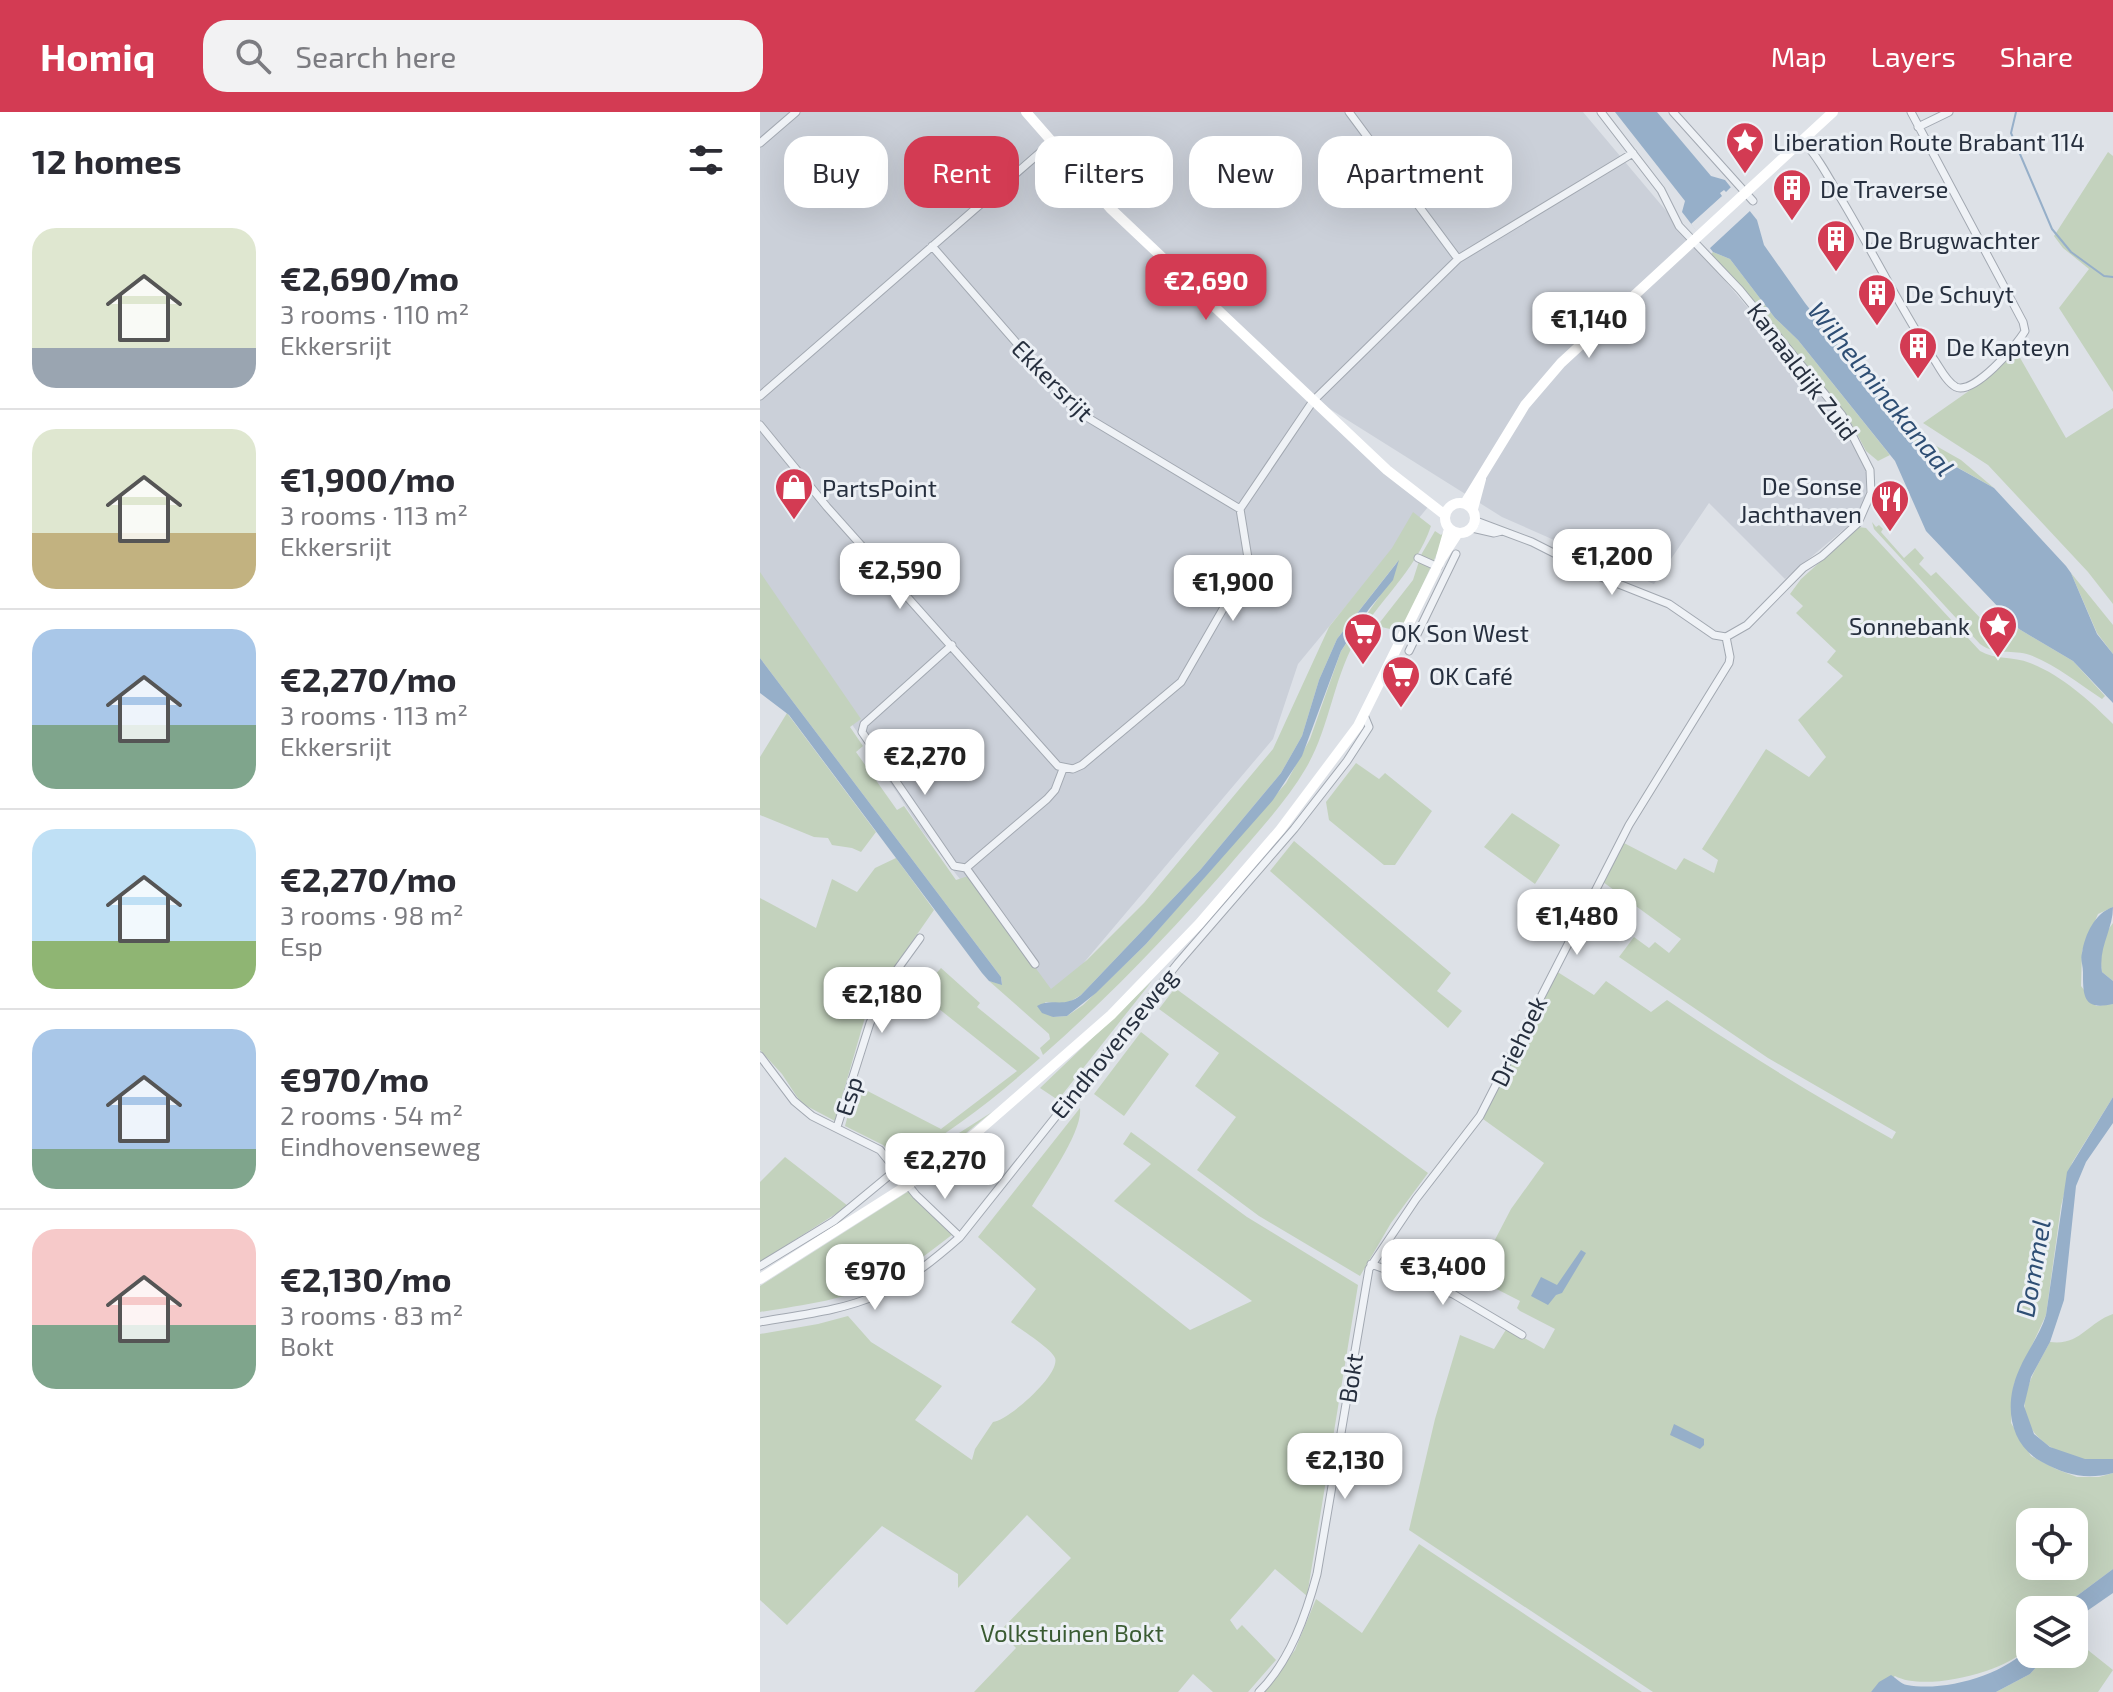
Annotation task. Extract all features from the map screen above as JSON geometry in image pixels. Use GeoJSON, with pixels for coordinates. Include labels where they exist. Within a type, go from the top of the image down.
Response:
{"type":"FeatureCollection","features":[{"type":"Feature","properties":{"kind":"main road"},"geometry":{"type":"LineString","coordinates":[[1026,112],[1045,136]]}},
{"type":"Feature","properties":{"kind":"main road"},"geometry":{"type":"LineString","coordinates":[[1448,511],[1453,531],[1474,525],[1469,506],[1473,487],[1481,479],[1525,405],[1547,378],[1697,238],[1747,197],[1803,141],[1820,119],[1833,112]]}},
{"type":"Feature","properties":{"kind":"main road"},"geometry":{"type":"LineString","coordinates":[[1110,208],[1387,470],[1421,497],[1448,511],[1469,506]]}},
{"type":"Feature","properties":{"kind":"main road","name":"Eindhovenseweg"},"geometry":{"type":"LineString","coordinates":[[760,1279],[908,1185],[1030,1088],[1111,1015],[1199,924],[1280,830],[1341,751],[1432,590],[1439,563],[1453,531]]}},
{"type":"Feature","properties":{"kind":"street"},"geometry":{"type":"LineString","coordinates":[[760,143],[796,112]]}},
{"type":"Feature","properties":{"kind":"street"},"geometry":{"type":"LineString","coordinates":[[1349,112],[1458,259]]}},
{"type":"Feature","properties":{"kind":"street"},"geometry":{"type":"LineString","coordinates":[[1601,112],[1664,194],[1679,226],[1697,238]]}},
{"type":"Feature","properties":{"kind":"street"},"geometry":{"type":"LineString","coordinates":[[1673,112],[1747,197]]}},
{"type":"Feature","properties":{"kind":"street"},"geometry":{"type":"LineString","coordinates":[[1803,141],[1813,152],[1949,382],[1963,388],[1994,368],[2025,331],[1911,112]]}},
{"type":"Feature","properties":{"kind":"street"},"geometry":{"type":"LineString","coordinates":[[1918,127],[1949,112]]}},
{"type":"Feature","properties":{"kind":"street"},"geometry":{"type":"LineString","coordinates":[[1063,769],[1082,765],[1181,682],[1246,569],[1248,558],[1240,509],[1313,401],[1458,259],[1633,153]]}},
{"type":"Feature","properties":{"kind":"street"},"geometry":{"type":"LineString","coordinates":[[760,396],[1035,157]]}},
{"type":"Feature","properties":{"kind":"street","name":"Kanaaldijk Zuid"},"geometry":{"type":"LineString","coordinates":[[1697,238],[1848,424],[1871,476],[1869,503],[1861,519],[1822,556],[1803,568],[1747,625],[1726,637]]}},
{"type":"Feature","properties":{"kind":"street","name":"Ekkersrijt"},"geometry":{"type":"LineString","coordinates":[[932,246],[1075,410],[1240,509]]}},
{"type":"Feature","properties":{"kind":"street"},"geometry":{"type":"LineString","coordinates":[[760,425],[827,507],[1063,769]]}},
{"type":"Feature","properties":{"kind":"street"},"geometry":{"type":"LineString","coordinates":[[1474,525],[1494,533],[1502,531],[1601,577],[1669,604],[1714,635],[1726,637]]}},
{"type":"Feature","properties":{"kind":"street","name":"Eindhovenseweg"},"geometry":{"type":"LineString","coordinates":[[1409,651],[1432,590],[1456,554]]}},
{"type":"Feature","properties":{"kind":"street"},"geometry":{"type":"LineString","coordinates":[[1418,558],[1439,563]]}},
{"type":"Feature","properties":{"kind":"street","name":"Driehoek"},"geometry":{"type":"LineString","coordinates":[[1371,1264],[1484,1109],[1629,825],[1729,663],[1726,637]]}},
{"type":"Feature","properties":{"kind":"street"},"geometry":{"type":"LineString","coordinates":[[952,645],[864,724],[862,732],[954,866],[966,868],[1035,964]]}},
{"type":"Feature","properties":{"kind":"street","name":"Eindhovenseweg"},"geometry":{"type":"LineString","coordinates":[[760,1322],[849,1304],[877,1295],[916,1273],[960,1237],[1178,963],[1321,795],[1369,727],[1364,715]]}},
{"type":"Feature","properties":{"kind":"street"},"geometry":{"type":"LineString","coordinates":[[966,868],[1047,799],[1055,790],[1063,769]]}},
{"type":"Feature","properties":{"kind":"street","name":"Esp"},"geometry":{"type":"LineString","coordinates":[[837,1127],[851,1091],[870,1023],[891,978],[920,938]]}},
{"type":"Feature","properties":{"kind":"street","name":"Esp"},"geometry":{"type":"LineString","coordinates":[[760,1056],[794,1101],[812,1116],[880,1150],[908,1185],[960,1237]]}},
{"type":"Feature","properties":{"kind":"street"},"geometry":{"type":"LineString","coordinates":[[760,1266],[834,1221],[897,1169]]}},
{"type":"Feature","properties":{"kind":"street"},"geometry":{"type":"LineString","coordinates":[[1371,1264],[1453,1294],[1522,1335]]}},
{"type":"Feature","properties":{"kind":"street","name":"Bokt"},"geometry":{"type":"LineString","coordinates":[[1259,1692],[1275,1674],[1291,1646],[1309,1604],[1317,1574],[1365,1283],[1371,1264]]}},
{"type":"Feature","properties":{"kind":"shaded area"},"geometry":{"type":"Polygon","coordinates":[[[760,112],[1583,112],[1838,415],[1868,475],[1864,506],[1855,520],[1785,579],[1709,503],[1654,584],[1502,517],[1314,399],[1428,507],[1298,664],[1273,739],[1054,998],[922,831],[760,584],[760,112]]]}},
{"type":"Feature","properties":{"kind":"green space"},"geometry":{"type":"Polygon","coordinates":[[[2108,152],[2113,156],[2113,392],[2059,308],[2089,269],[2063,248],[2054,236],[2108,152]]]}},
{"type":"Feature","properties":{"kind":"green space"},"geometry":{"type":"Polygon","coordinates":[[[1713,252],[1730,259],[1775,318],[1798,340],[1890,455],[1878,461],[1866,451],[1849,419],[1831,395],[1746,292],[1710,255],[1713,252]]]}},
{"type":"Feature","properties":{"kind":"green space"},"geometry":{"type":"Polygon","coordinates":[[[2015,349],[2066,438],[2113,408],[2113,604],[2088,572],[1988,465],[1923,423],[1986,379],[2015,349]]]}},
{"type":"Feature","properties":{"kind":"green space"},"geometry":{"type":"Polygon","coordinates":[[[1901,426],[1961,460],[1994,488],[1916,444],[1901,426]]]}},
{"type":"Feature","properties":{"kind":"green space"},"geometry":{"type":"Polygon","coordinates":[[[1413,512],[1431,526],[1416,558],[1354,643],[1314,753],[1298,781],[1269,820],[1183,917],[1115,988],[1043,1055],[1040,1048],[1050,1039],[1049,1034],[989,981],[1002,984],[1001,977],[760,658],[760,572],[861,719],[850,727],[863,746],[856,752],[897,810],[904,806],[956,880],[968,876],[1051,989],[1087,960],[1144,903],[1273,749],[1329,627],[1392,548],[1413,512]],[[1398,561],[1337,639],[1319,680],[1302,736],[1281,773],[1201,869],[1081,995],[1066,1004],[1045,1002],[1053,1017],[1067,1016],[1083,1005],[1146,944],[1286,783],[1310,739],[1341,651],[1379,597],[1398,561]]]}},
{"type":"Feature","properties":{"kind":"green space"},"geometry":{"type":"Polygon","coordinates":[[[1872,522],[1883,529],[1881,532],[1904,558],[1915,548],[1924,558],[1919,564],[1931,576],[1936,572],[1987,625],[2001,611],[2019,629],[2073,661],[2105,696],[2102,699],[2040,659],[2017,652],[1992,650],[1980,644],[1874,529],[1872,522]]]}},
{"type":"Feature","properties":{"kind":"green space"},"geometry":{"type":"Polygon","coordinates":[[[1859,527],[1866,528],[1980,651],[2024,661],[2053,674],[2113,724],[2113,907],[2098,914],[2082,951],[2081,986],[2096,1006],[2113,1004],[2113,1097],[2072,1163],[2061,1206],[2046,1315],[2014,1384],[2011,1423],[2031,1456],[2056,1469],[2077,1477],[2099,1477],[2113,1473],[2113,1569],[2077,1596],[2016,1596],[2016,1657],[1984,1672],[1925,1682],[1895,1676],[1871,1692],[1653,1692],[1409,1530],[1435,1419],[1460,1335],[1494,1349],[1507,1328],[1544,1349],[1555,1329],[1520,1311],[1517,1308],[1520,1301],[1475,1278],[1511,1209],[1544,1163],[1483,1119],[1556,971],[1594,995],[1606,981],[1651,1012],[1667,1000],[1750,1055],[1863,1123],[1892,1139],[1896,1132],[1768,1058],[1619,957],[1634,937],[1649,948],[1655,942],[1669,953],[1681,939],[1603,882],[1624,843],[1676,870],[1684,858],[1714,873],[1718,860],[1702,849],[1766,749],[1809,777],[1826,757],[1798,720],[1843,676],[1827,662],[1836,651],[1796,613],[1803,606],[1790,594],[1801,579],[1859,527]]]}},
{"type":"Feature","properties":{"kind":"green space"},"geometry":{"type":"Polygon","coordinates":[[[1435,531],[1441,535],[1443,533],[1440,547],[1405,623],[1390,629],[1377,626],[1413,580],[1421,555],[1435,531]]]}},
{"type":"Feature","properties":{"kind":"green space"},"geometry":{"type":"Polygon","coordinates":[[[2071,573],[2113,625],[2113,654],[2097,633],[2071,573]]]}},
{"type":"Feature","properties":{"kind":"green space"},"geometry":{"type":"Polygon","coordinates":[[[787,713],[876,832],[861,852],[832,845],[828,838],[814,837],[760,815],[760,757],[787,713]]]}},
{"type":"Feature","properties":{"kind":"green space"},"geometry":{"type":"Polygon","coordinates":[[[1356,763],[1379,779],[1385,773],[1432,811],[1395,865],[1384,865],[1329,820],[1326,802],[1356,763]]]}},
{"type":"Feature","properties":{"kind":"green space"},"geometry":{"type":"Polygon","coordinates":[[[1512,813],[1560,845],[1535,884],[1484,847],[1512,813]]]}},
{"type":"Feature","properties":{"kind":"green space"},"geometry":{"type":"Polygon","coordinates":[[[1294,841],[1451,973],[1437,991],[1462,1011],[1448,1028],[1270,871],[1294,841]]]}},
{"type":"Feature","properties":{"kind":"green space"},"geometry":{"type":"Polygon","coordinates":[[[896,858],[934,910],[877,992],[866,1014],[835,1121],[801,1103],[782,1074],[760,1050],[760,898],[816,928],[832,879],[857,892],[875,868],[896,858]]]}},
{"type":"Feature","properties":{"kind":"green space"},"geometry":{"type":"Polygon","coordinates":[[[2113,923],[2113,981],[2102,972],[2101,959],[2104,940],[2113,923]]]}},
{"type":"Feature","properties":{"kind":"green space"},"geometry":{"type":"Polygon","coordinates":[[[941,968],[980,1003],[977,1007],[1040,1058],[972,1114],[899,1161],[883,1145],[845,1126],[856,1085],[941,1129],[1017,1071],[919,993],[941,968]]]}},
{"type":"Feature","properties":{"kind":"green space"},"geometry":{"type":"Polygon","coordinates":[[[1152,981],[1058,1100],[1040,1088],[1152,981]]]}},
{"type":"Feature","properties":{"kind":"green space"},"geometry":{"type":"Polygon","coordinates":[[[1175,988],[1428,1173],[1391,1223],[1360,1276],[1259,1216],[1197,1170],[1236,1117],[1195,1086],[1219,1053],[1159,1009],[1175,988]]]}},
{"type":"Feature","properties":{"kind":"green space"},"geometry":{"type":"Polygon","coordinates":[[[1141,1032],[1169,1054],[1124,1116],[1094,1094],[1141,1032]]]}},
{"type":"Feature","properties":{"kind":"green space","name":"Volkstuinen Bokt"},"geometry":{"type":"Polygon","coordinates":[[[1080,1108],[1070,1144],[1032,1206],[1190,1330],[1252,1301],[1114,1201],[1151,1164],[1123,1144],[1131,1132],[1247,1217],[1358,1285],[1307,1596],[1275,1569],[1230,1620],[1237,1630],[1242,1625],[1276,1660],[1248,1692],[1213,1692],[1193,1674],[1178,1692],[974,1692],[1016,1648],[1000,1631],[1071,1558],[1027,1515],[958,1588],[958,1574],[882,1526],[787,1625],[760,1600],[760,1334],[848,1316],[871,1342],[942,1386],[915,1420],[972,1460],[975,1449],[993,1422],[1010,1414],[1032,1396],[1055,1365],[1055,1358],[1042,1344],[1011,1322],[1036,1289],[978,1237],[1080,1108]]]}},
{"type":"Feature","properties":{"kind":"green space"},"geometry":{"type":"Polygon","coordinates":[[[992,1112],[908,1180],[903,1174],[904,1168],[992,1112]]]}},
{"type":"Feature","properties":{"kind":"green space"},"geometry":{"type":"Polygon","coordinates":[[[785,1157],[848,1206],[760,1262],[760,1182],[785,1157]]]}},
{"type":"Feature","properties":{"kind":"green space"},"geometry":{"type":"Polygon","coordinates":[[[909,1191],[953,1234],[904,1270],[872,1287],[825,1301],[760,1312],[760,1286],[909,1191]]]}},
{"type":"Feature","properties":{"kind":"green space"},"geometry":{"type":"Polygon","coordinates":[[[2113,1314],[2113,1459],[2071,1456],[2050,1447],[2033,1431],[2025,1412],[2027,1392],[2050,1342],[2069,1341],[2113,1314]]]}},
{"type":"Feature","properties":{"kind":"green space"},"geometry":{"type":"Polygon","coordinates":[[[1419,1544],[1642,1692],[1263,1692],[1295,1650],[1316,1599],[1362,1633],[1419,1544]]]}},
{"type":"Feature","properties":{"kind":"green space"},"geometry":{"type":"Polygon","coordinates":[[[2088,1650],[2113,1670],[2098,1692],[1996,1692],[2035,1668],[2088,1668],[2088,1650]]]}},
{"type":"Feature","properties":{"kind":"water"},"geometry":{"type":"Polygon","coordinates":[[[1615,112],[1657,112],[1711,176],[1725,180],[1757,220],[1764,245],[1805,303],[1915,444],[1994,488],[2066,566],[2097,634],[2113,654],[2113,703],[2073,661],[2019,629],[1926,531],[1895,461],[1798,340],[1775,318],[1730,259],[1713,252],[1682,212],[1685,201],[1615,112]]]}},
{"type":"Feature","properties":{"kind":"water"},"geometry":{"type":"Polygon","coordinates":[[[1399,560],[1393,580],[1341,651],[1302,756],[1273,800],[1146,944],[1096,993],[1067,1016],[1053,1017],[1042,1013],[1037,1006],[1069,1001],[1081,995],[1201,869],[1281,773],[1302,736],[1319,680],[1337,639],[1399,560]]]}},
{"type":"Feature","properties":{"kind":"water"},"geometry":{"type":"Polygon","coordinates":[[[760,658],[1001,977],[1002,985],[989,981],[982,973],[789,715],[760,693],[760,658]]]}},
{"type":"Feature","properties":{"kind":"water"},"geometry":{"type":"Polygon","coordinates":[[[2113,907],[2101,963],[2102,972],[2113,981],[2113,1004],[2103,1006],[2087,1000],[2081,955],[2092,925],[2101,914],[2113,907]]]}},
{"type":"Feature","properties":{"kind":"water"},"geometry":{"type":"Polygon","coordinates":[[[2113,1097],[2113,1123],[2086,1162],[2076,1186],[2064,1300],[2050,1342],[2031,1377],[2024,1406],[2034,1434],[2050,1447],[2085,1459],[2113,1459],[2113,1473],[2085,1476],[2042,1462],[2022,1445],[2012,1422],[2011,1396],[2019,1370],[2046,1315],[2067,1172],[2113,1097]]]}},
{"type":"Feature","properties":{"kind":"water"},"geometry":{"type":"Polygon","coordinates":[[[1581,1250],[1586,1253],[1562,1293],[1548,1305],[1531,1296],[1541,1277],[1557,1285],[1581,1250]]]}},
{"type":"Feature","properties":{"kind":"water"},"geometry":{"type":"Polygon","coordinates":[[[1674,1424],[1704,1439],[1704,1445],[1700,1449],[1670,1435],[1674,1424]]]}},
{"type":"Feature","properties":{"kind":"water"},"geometry":{"type":"Polygon","coordinates":[[[2113,1569],[2113,1593],[2088,1610],[2088,1596],[2077,1596],[2113,1569]]]}},
{"type":"Feature","properties":{"kind":"water"},"geometry":{"type":"Polygon","coordinates":[[[2016,1658],[2016,1668],[2035,1668],[1996,1692],[1871,1692],[1879,1682],[1891,1675],[1905,1684],[1939,1686],[1973,1679],[2016,1658]]]}},
{"type":"Feature","properties":{"kind":"pier"},"geometry":{"type":"Polygon","coordinates":[[[1732,186],[1751,210],[1709,249],[1691,224],[1722,196],[1720,193],[1732,186]]]}},
{"type":"Feature","properties":{"kind":"waterway"},"geometry":{"type":"LineString","coordinates":[[2016,112],[2011,133],[2052,229],[2071,252],[2104,276],[2113,277]]}},
{"type":"Feature","properties":{"kind":"place","name":"Liberation Route Brabant 114"},"geometry":{"type":"Point","coordinates":[1745,175]}},
{"type":"Feature","properties":{"kind":"place","name":"De Traverse"},"geometry":{"type":"Point","coordinates":[1792,222]}},
{"type":"Feature","properties":{"kind":"place","name":"De Brugwachter"},"geometry":{"type":"Point","coordinates":[1836,273]}},
{"type":"Feature","properties":{"kind":"place","name":"De Schuyt"},"geometry":{"type":"Point","coordinates":[1877,327]}},
{"type":"Feature","properties":{"kind":"place","name":"De Kapteyn"},"geometry":{"type":"Point","coordinates":[1918,380]}},
{"type":"Feature","properties":{"kind":"place","name":"PartsPoint"},"geometry":{"type":"Point","coordinates":[794,521]}},
{"type":"Feature","properties":{"kind":"place","name":"De Sonse Jachthaven"},"geometry":{"type":"Point","coordinates":[1890,533]}},
{"type":"Feature","properties":{"kind":"place","name":"Sonnebank"},"geometry":{"type":"Point","coordinates":[1998,659]}},
{"type":"Feature","properties":{"kind":"place","name":"OK Son West"},"geometry":{"type":"Point","coordinates":[1363,666]}},
{"type":"Feature","properties":{"kind":"place","name":"OK Café"},"geometry":{"type":"Point","coordinates":[1401,709]}},
{"type":"Feature","properties":{"kind":"water label","name":"Wilhelminakanaal"},"geometry":{"type":"Point","coordinates":[1882,388]}},
{"type":"Feature","properties":{"kind":"water label","name":"Dommel"},"geometry":{"type":"Point","coordinates":[2032,1268]}}]}
